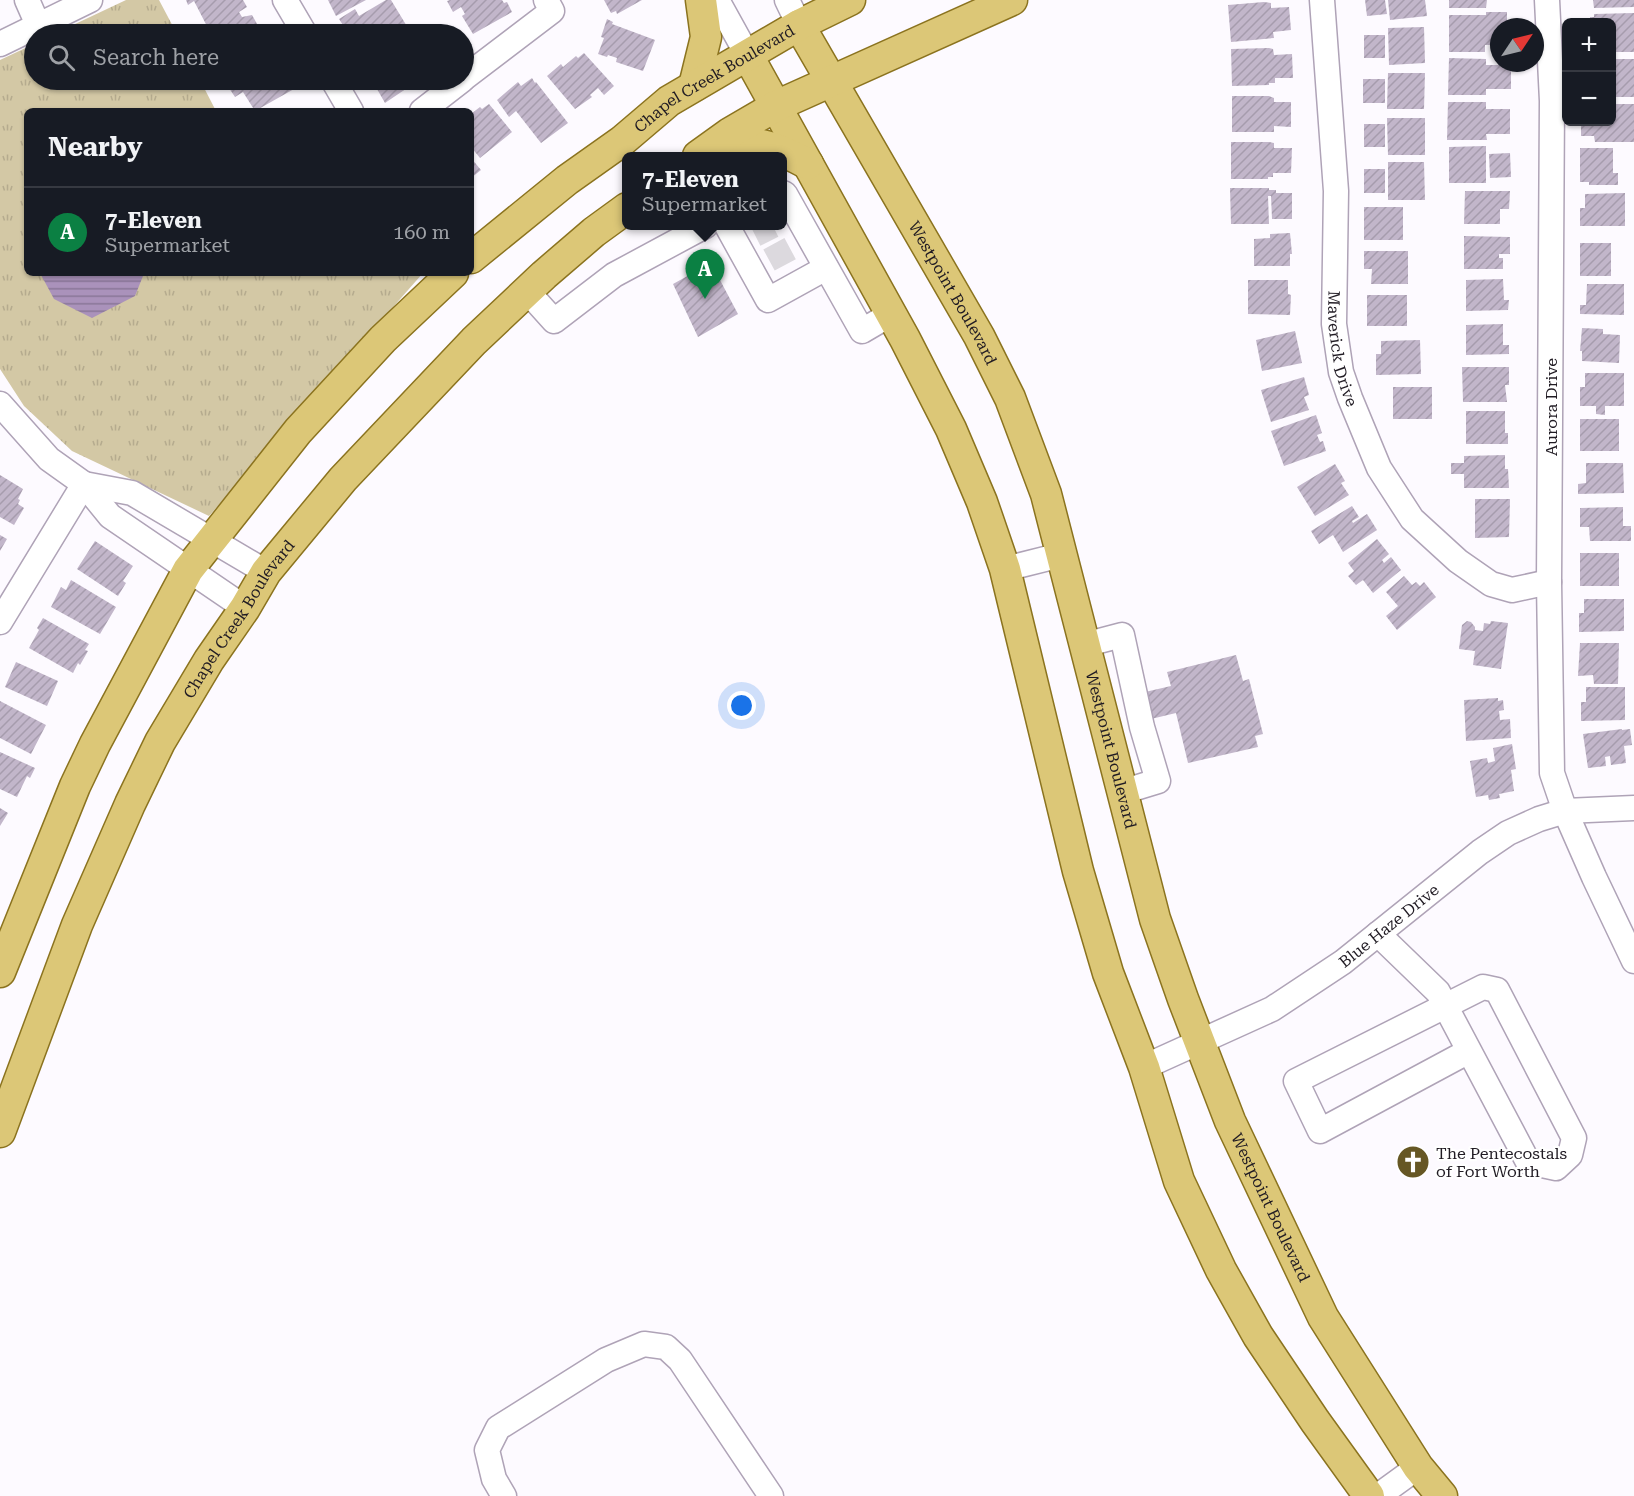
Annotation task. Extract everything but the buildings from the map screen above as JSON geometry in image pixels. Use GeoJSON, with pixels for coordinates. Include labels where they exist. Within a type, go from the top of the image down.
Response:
{"type":"FeatureCollection","features":[{"type":"Feature","properties":{"kind":"main road"},"geometry":{"type":"LineString","coordinates":[[694,86],[706,37],[701,0]]}},
{"type":"Feature","properties":{"kind":"main road","name":"Chapel Creek Boulevard"},"geometry":{"type":"LineString","coordinates":[[474,256],[567,180],[622,141],[669,101],[748,56],[793,12],[850,0]]}},
{"type":"Feature","properties":{"kind":"main road"},"geometry":{"type":"LineString","coordinates":[[704,152],[730,133],[776,106],[1012,0]]}},
{"type":"Feature","properties":{"kind":"main road","name":"Westpoint Boulevard"},"geometry":{"type":"LineString","coordinates":[[793,12],[980,336],[1010,398],[1046,494],[1155,919],[1230,1121],[1323,1317],[1418,1467],[1442,1496]]}},
{"type":"Feature","properties":{"kind":"main road"},"geometry":{"type":"LineString","coordinates":[[748,56],[891,314],[951,429],[982,502],[1005,569],[1078,871],[1108,973],[1144,1067],[1179,1180],[1221,1270],[1258,1336],[1369,1496]]}},
{"type":"Feature","properties":{"kind":"main road"},"geometry":{"type":"LineString","coordinates":[[706,152],[732,143],[759,144],[786,152]]}},
{"type":"Feature","properties":{"kind":"main road"},"geometry":{"type":"LineString","coordinates":[[787,153],[808,164]]}},
{"type":"Feature","properties":{"kind":"main road","name":"Chapel Creek Boulevard"},"geometry":{"type":"LineString","coordinates":[[0,1132],[77,925],[130,804],[160,742],[209,660],[245,608],[266,572],[343,479],[474,341],[594,232],[622,212]]}},
{"type":"Feature","properties":{"kind":"main road"},"geometry":{"type":"LineString","coordinates":[[0,972],[75,786],[188,570],[298,431],[383,339],[450,276]]}},
{"type":"Feature","properties":{"kind":"street"},"geometry":{"type":"LineString","coordinates":[[27,0],[38,24]]}},
{"type":"Feature","properties":{"kind":"street"},"geometry":{"type":"LineString","coordinates":[[40,24],[90,0]]}},
{"type":"Feature","properties":{"kind":"street"},"geometry":{"type":"LineString","coordinates":[[285,0],[299,24]]}},
{"type":"Feature","properties":{"kind":"street"},"geometry":{"type":"LineString","coordinates":[[717,0],[748,56]]}},
{"type":"Feature","properties":{"kind":"street","name":"Maverick Drive"},"geometry":{"type":"LineString","coordinates":[[1322,0],[1336,191],[1334,324],[1341,372],[1350,398],[1379,468],[1412,519],[1458,561],[1491,584],[1512,590],[1550,582]]}},
{"type":"Feature","properties":{"kind":"street","name":"Aurora Drive"},"geometry":{"type":"LineString","coordinates":[[1547,0],[1552,100],[1550,582],[1552,772],[1594,877],[1634,961]]}},
{"type":"Feature","properties":{"kind":"street"},"geometry":{"type":"LineString","coordinates":[[474,70],[549,6]]}},
{"type":"Feature","properties":{"kind":"street"},"geometry":{"type":"LineString","coordinates":[[0,44],[24,32]]}},
{"type":"Feature","properties":{"kind":"street"},"geometry":{"type":"LineString","coordinates":[[339,90],[349,108]]}},
{"type":"Feature","properties":{"kind":"street"},"geometry":{"type":"LineString","coordinates":[[426,108],[449,90]]}},
{"type":"Feature","properties":{"kind":"street"},"geometry":{"type":"LineString","coordinates":[[787,209],[802,242],[826,268],[862,331],[891,314]]}},
{"type":"Feature","properties":{"kind":"street"},"geometry":{"type":"LineString","coordinates":[[527,291],[554,321],[614,274],[696,230]]}},
{"type":"Feature","properties":{"kind":"street"},"geometry":{"type":"LineString","coordinates":[[740,235],[760,265],[768,300],[826,268]]}},
{"type":"Feature","properties":{"kind":"street"},"geometry":{"type":"LineString","coordinates":[[0,404],[49,459],[84,484],[110,516],[245,608]]}},
{"type":"Feature","properties":{"kind":"street"},"geometry":{"type":"LineString","coordinates":[[84,484],[132,493],[266,572]]}},
{"type":"Feature","properties":{"kind":"street"},"geometry":{"type":"LineString","coordinates":[[0,622],[84,484]]}},
{"type":"Feature","properties":{"kind":"street"},"geometry":{"type":"LineString","coordinates":[[1005,569],[1061,555]]}},
{"type":"Feature","properties":{"kind":"street"},"geometry":{"type":"LineString","coordinates":[[1084,645],[1122,635],[1142,727],[1158,781],[1122,792]]}},
{"type":"Feature","properties":{"kind":"street","name":"Blue Haze Drive"},"geometry":{"type":"LineString","coordinates":[[1144,1067],[1272,1008],[1343,962],[1480,852],[1508,833],[1539,819],[1566,811],[1634,808]]}},
{"type":"Feature","properties":{"kind":"street"},"geometry":{"type":"LineString","coordinates":[[1378,934],[1438,992],[1444,1005],[1469,1051],[1528,1161],[1556,1168],[1570,1155],[1574,1138],[1497,990],[1483,987],[1444,1005],[1296,1081],[1320,1131],[1469,1051]]}},
{"type":"Feature","properties":{"kind":"street"},"geometry":{"type":"LineString","coordinates":[[504,1496],[494,1479],[487,1450],[498,1428],[606,1360],[644,1344],[666,1347],[680,1360],[771,1496]]}},
{"type":"Feature","properties":{"kind":"street"},"geometry":{"type":"LineString","coordinates":[[1378,1496],[1418,1467]]}},
{"type":"Feature","properties":{"kind":"green space"},"geometry":{"type":"Polygon","coordinates":[[[126,0],[159,0],[172,24],[75,24],[126,0]]]}},
{"type":"Feature","properties":{"kind":"green space"},"geometry":{"type":"Polygon","coordinates":[[[24,49],[24,90],[205,90],[214,108],[24,108],[24,276],[420,276],[209,516],[72,451],[24,406],[0,369],[0,60],[24,49]]]}},
{"type":"Feature","properties":{"kind":"shaded area"},"geometry":{"type":"Polygon","coordinates":[[[42,276],[143,276],[135,296],[92,318],[54,299],[42,276]]]}},
{"type":"Feature","properties":{"kind":"tunnel"},"geometry":{"type":"LineString","coordinates":[[755,235],[765,230]]}},
{"type":"Feature","properties":{"kind":"tunnel"},"geometry":{"type":"LineString","coordinates":[[769,260],[795,246]]}},
{"type":"Feature","properties":{"kind":"place","name":"7-Eleven"},"geometry":{"type":"Point","coordinates":[705,299]}},
{"type":"Feature","properties":{"kind":"place","name":"The Pentecostals of Fort Worth"},"geometry":{"type":"Point","coordinates":[1413,1162]}}]}
